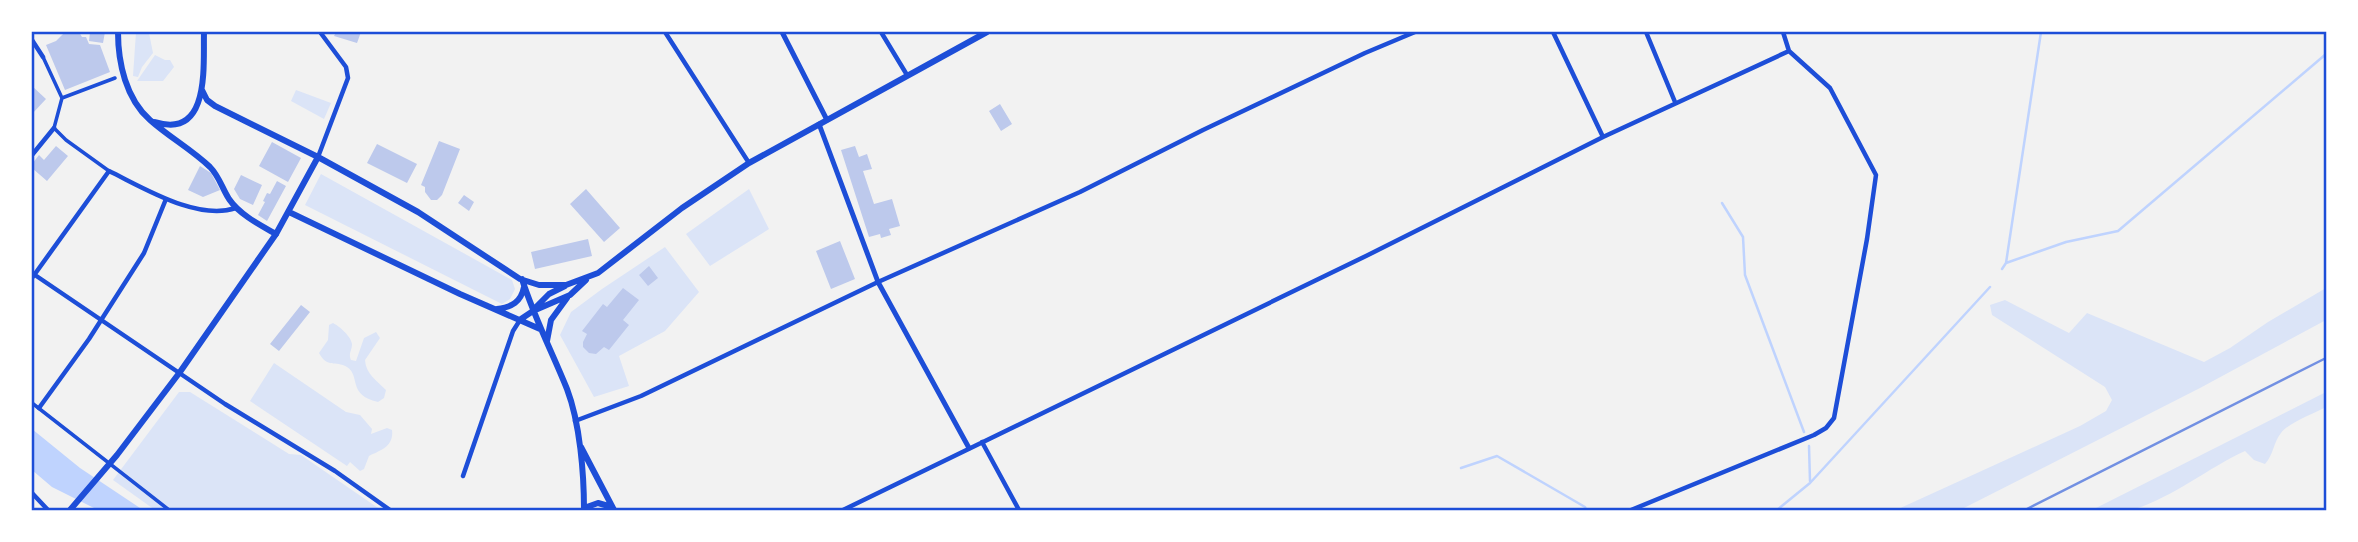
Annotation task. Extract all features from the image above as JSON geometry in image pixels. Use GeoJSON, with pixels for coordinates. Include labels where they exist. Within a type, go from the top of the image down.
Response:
{"type":"FeatureCollection","features":[{"type":"Feature","properties":{"kind":"main road"},"geometry":{"type":"LineString","coordinates":[[118,32],[124,77],[131,96],[149,120],[212,169],[236,207],[276,234]]}},
{"type":"Feature","properties":{"kind":"main road"},"geometry":{"type":"LineString","coordinates":[[149,120],[161,124],[183,122],[196,111],[202,90],[204,32]]}},
{"type":"Feature","properties":{"kind":"main road"},"geometry":{"type":"LineString","coordinates":[[547,343],[551,320],[570,295],[587,279],[682,208],[748,163],[987,32]]}},
{"type":"Feature","properties":{"kind":"main road"},"geometry":{"type":"LineString","coordinates":[[202,90],[207,100],[215,106],[318,157],[418,212],[523,283],[566,285]]}},
{"type":"Feature","properties":{"kind":"main road"},"geometry":{"type":"LineString","coordinates":[[70,510],[117,455],[180,372],[276,234],[318,157]]}},
{"type":"Feature","properties":{"kind":"main road"},"geometry":{"type":"LineString","coordinates":[[289,212],[540,329]]}},
{"type":"Feature","properties":{"kind":"main road"},"geometry":{"type":"LineString","coordinates":[[533,311],[549,294],[566,285],[587,279]]}},
{"type":"Feature","properties":{"kind":"main road"},"geometry":{"type":"LineString","coordinates":[[496,310],[514,304],[522,294],[523,283]]}},
{"type":"Feature","properties":{"kind":"main road"},"geometry":{"type":"LineString","coordinates":[[523,283],[568,391],[579,442],[584,509],[598,503],[613,509]]}},
{"type":"Feature","properties":{"kind":"main road"},"geometry":{"type":"LineString","coordinates":[[521,319],[570,295]]}},
{"type":"Feature","properties":{"kind":"main road"},"geometry":{"type":"LineString","coordinates":[[579,442],[613,509]]}},
{"type":"Feature","properties":{"kind":"street"},"geometry":{"type":"LineString","coordinates":[[318,157],[348,78],[346,67],[320,32]]}},
{"type":"Feature","properties":{"kind":"street"},"geometry":{"type":"LineString","coordinates":[[665,32],[748,163]]}},
{"type":"Feature","properties":{"kind":"street"},"geometry":{"type":"LineString","coordinates":[[782,32],[827,120]]}},
{"type":"Feature","properties":{"kind":"street"},"geometry":{"type":"LineString","coordinates":[[881,32],[907,75]]}},
{"type":"Feature","properties":{"kind":"street"},"geometry":{"type":"LineString","coordinates":[[575,421],[641,396],[878,282],[1080,192],[1365,52],[1415,32]]}},
{"type":"Feature","properties":{"kind":"street"},"geometry":{"type":"LineString","coordinates":[[1553,32],[1602,137]]}},
{"type":"Feature","properties":{"kind":"street"},"geometry":{"type":"LineString","coordinates":[[1646,32],[1675,102]]}},
{"type":"Feature","properties":{"kind":"street"},"geometry":{"type":"LineString","coordinates":[[1631,510],[1814,435],[1826,428],[1834,418],[1869,230],[1876,175],[1830,88],[1789,51],[1783,32]]}},
{"type":"Feature","properties":{"kind":"street"},"geometry":{"type":"LineString","coordinates":[[32,40],[62,98],[54,128],[32,155]]}},
{"type":"Feature","properties":{"kind":"street"},"geometry":{"type":"LineString","coordinates":[[843,510],[1354,262],[1602,137],[1789,51]]}},
{"type":"Feature","properties":{"kind":"street"},"geometry":{"type":"LineString","coordinates":[[62,98],[115,78]]}},
{"type":"Feature","properties":{"kind":"street"},"geometry":{"type":"LineString","coordinates":[[819,124],[878,282],[969,448]]}},
{"type":"Feature","properties":{"kind":"street"},"geometry":{"type":"LineString","coordinates":[[54,128],[109,172],[166,199],[211,212],[225,212],[236,207]]}},
{"type":"Feature","properties":{"kind":"street"},"geometry":{"type":"LineString","coordinates":[[109,172],[32,275],[225,404],[335,471],[390,510]]}},
{"type":"Feature","properties":{"kind":"street"},"geometry":{"type":"LineString","coordinates":[[39,408],[102,320],[144,253],[166,199]]}},
{"type":"Feature","properties":{"kind":"street"},"geometry":{"type":"LineString","coordinates":[[463,476],[513,331],[521,319]]}},
{"type":"Feature","properties":{"kind":"street"},"geometry":{"type":"LineString","coordinates":[[32,403],[169,510]]}},
{"type":"Feature","properties":{"kind":"street"},"geometry":{"type":"LineString","coordinates":[[982,443],[1019,510]]}},
{"type":"Feature","properties":{"kind":"street"},"geometry":{"type":"LineString","coordinates":[[32,493],[48,510]]}},
{"type":"Feature","properties":{"kind":"shaded area"},"geometry":{"type":"Polygon","coordinates":[[[136,32],[151,32],[153,53],[138,77],[133,76],[136,32]]]}},
{"type":"Feature","properties":{"kind":"shaded area"},"geometry":{"type":"Polygon","coordinates":[[[155,55],[170,60],[174,67],[163,81],[137,81],[155,55]]]}},
{"type":"Feature","properties":{"kind":"shaded area"},"geometry":{"type":"Polygon","coordinates":[[[296,90],[331,103],[324,119],[291,101],[296,90]]]}},
{"type":"Feature","properties":{"kind":"shaded area"},"geometry":{"type":"Polygon","coordinates":[[[321,174],[512,280],[515,289],[510,299],[502,304],[305,205],[321,174]]]}},
{"type":"Feature","properties":{"kind":"shaded area"},"geometry":{"type":"Polygon","coordinates":[[[749,189],[769,229],[710,266],[686,234],[749,189]]]}},
{"type":"Feature","properties":{"kind":"shaded area"},"geometry":{"type":"Polygon","coordinates":[[[665,247],[699,292],[665,331],[619,356],[629,386],[594,397],[560,335],[571,312],[665,247]]]}},
{"type":"Feature","properties":{"kind":"shaded area"},"geometry":{"type":"Polygon","coordinates":[[[2326,288],[2326,320],[2200,388],[1960,510],[1896,510],[2080,426],[2106,411],[2112,400],[2105,387],[1992,315],[1990,305],[2005,300],[2069,333],[2087,313],[2204,362],[2326,288]]]}},
{"type":"Feature","properties":{"kind":"shaded area"},"geometry":{"type":"Polygon","coordinates":[[[333,323],[351,341],[351,360],[356,361],[364,338],[376,332],[380,338],[365,360],[369,373],[386,390],[384,398],[378,402],[362,395],[347,367],[325,361],[319,353],[328,340],[329,325],[333,323]]]}},
{"type":"Feature","properties":{"kind":"shaded area"},"geometry":{"type":"Polygon","coordinates":[[[274,363],[346,412],[360,415],[372,429],[371,434],[387,428],[392,430],[389,444],[369,456],[364,469],[360,471],[350,462],[347,466],[250,401],[274,363]]]}},
{"type":"Feature","properties":{"kind":"shaded area"},"geometry":{"type":"Polygon","coordinates":[[[179,392],[190,392],[289,454],[301,455],[381,510],[155,510],[113,480],[179,392]]]}},
{"type":"Feature","properties":{"kind":"shaded area"},"geometry":{"type":"Polygon","coordinates":[[[2326,392],[2326,407],[2284,429],[2265,464],[2254,460],[2245,451],[2178,489],[2135,509],[2114,512],[2092,510],[2326,392]]]}},
{"type":"Feature","properties":{"kind":"water"},"geometry":{"type":"Polygon","coordinates":[[[32,429],[80,468],[143,510],[98,510],[52,487],[32,470],[32,429]]]}},
{"type":"Feature","properties":{"kind":"building"},"geometry":{"type":"Polygon","coordinates":[[[65,32],[79,32],[82,37],[86,37],[89,44],[100,45],[110,72],[65,90],[46,45],[56,41],[65,32]]]}},
{"type":"Feature","properties":{"kind":"building"},"geometry":{"type":"Polygon","coordinates":[[[90,32],[105,32],[103,43],[89,41],[90,32]]]}},
{"type":"Feature","properties":{"kind":"building"},"geometry":{"type":"Polygon","coordinates":[[[336,32],[361,32],[357,43],[334,36],[336,32]]]}},
{"type":"Feature","properties":{"kind":"building"},"geometry":{"type":"Polygon","coordinates":[[[32,86],[46,99],[32,114],[32,86]]]}},
{"type":"Feature","properties":{"kind":"building"},"geometry":{"type":"Polygon","coordinates":[[[1000,104],[1012,124],[1001,131],[989,111],[1000,104]]]}},
{"type":"Feature","properties":{"kind":"building"},"geometry":{"type":"Polygon","coordinates":[[[439,141],[460,149],[442,195],[437,200],[431,200],[425,187],[421,185],[439,141]]]}},
{"type":"Feature","properties":{"kind":"building"},"geometry":{"type":"Polygon","coordinates":[[[272,142],[301,158],[288,182],[259,166],[272,142]]]}},
{"type":"Feature","properties":{"kind":"building"},"geometry":{"type":"Polygon","coordinates":[[[377,144],[417,164],[407,183],[367,163],[377,144]]]}},
{"type":"Feature","properties":{"kind":"building"},"geometry":{"type":"Polygon","coordinates":[[[56,146],[68,156],[47,181],[32,168],[32,164],[39,155],[44,160],[56,146]]]}},
{"type":"Feature","properties":{"kind":"building"},"geometry":{"type":"Polygon","coordinates":[[[855,146],[859,157],[867,154],[872,169],[863,171],[874,204],[892,199],[900,226],[889,229],[891,235],[869,237],[841,150],[855,146]]]}},
{"type":"Feature","properties":{"kind":"building"},"geometry":{"type":"Polygon","coordinates":[[[200,166],[211,173],[220,190],[203,197],[188,190],[200,166]]]}},
{"type":"Feature","properties":{"kind":"building"},"geometry":{"type":"Polygon","coordinates":[[[241,175],[262,185],[253,205],[240,199],[234,189],[241,175]]]}},
{"type":"Feature","properties":{"kind":"building"},"geometry":{"type":"Polygon","coordinates":[[[277,181],[286,186],[267,221],[258,215],[267,193],[270,194],[277,181]]]}},
{"type":"Feature","properties":{"kind":"building"},"geometry":{"type":"Polygon","coordinates":[[[586,189],[620,228],[604,242],[570,204],[586,189]]]}},
{"type":"Feature","properties":{"kind":"building"},"geometry":{"type":"Polygon","coordinates":[[[464,195],[474,202],[469,211],[458,203],[464,195]]]}},
{"type":"Feature","properties":{"kind":"building"},"geometry":{"type":"Polygon","coordinates":[[[588,239],[592,256],[535,269],[531,252],[588,239]]]}},
{"type":"Feature","properties":{"kind":"building"},"geometry":{"type":"Polygon","coordinates":[[[840,241],[855,279],[831,289],[816,251],[840,241]]]}},
{"type":"Feature","properties":{"kind":"building"},"geometry":{"type":"Polygon","coordinates":[[[649,266],[658,278],[648,286],[639,275],[649,266]]]}},
{"type":"Feature","properties":{"kind":"building"},"geometry":{"type":"Polygon","coordinates":[[[623,288],[639,300],[623,320],[629,325],[609,350],[604,347],[596,354],[589,353],[583,347],[587,334],[582,331],[603,304],[607,307],[623,288]]]}},
{"type":"Feature","properties":{"kind":"building"},"geometry":{"type":"Polygon","coordinates":[[[301,305],[310,312],[279,351],[270,344],[301,305]]]}},
{"type":"Feature","properties":{"kind":"waterway"},"geometry":{"type":"LineString","coordinates":[[2002,269],[2006,263],[2041,32]]}},
{"type":"Feature","properties":{"kind":"waterway"},"geometry":{"type":"LineString","coordinates":[[2006,263],[2066,242],[2118,231],[2326,54]]}},
{"type":"Feature","properties":{"kind":"waterway"},"geometry":{"type":"LineString","coordinates":[[1722,203],[1743,237],[1745,275],[1804,432]]}},
{"type":"Feature","properties":{"kind":"waterway"},"geometry":{"type":"LineString","coordinates":[[1777,510],[1810,483],[1990,287]]}},
{"type":"Feature","properties":{"kind":"waterway"},"geometry":{"type":"LineString","coordinates":[[1809,446],[1810,481]]}},
{"type":"Feature","properties":{"kind":"waterway"},"geometry":{"type":"LineString","coordinates":[[1461,468],[1497,456],[1586,510]]}},
{"type":"Feature","properties":{"kind":"railway"},"geometry":{"type":"LineString","coordinates":[[2025,510],[2326,358]]}}]}
